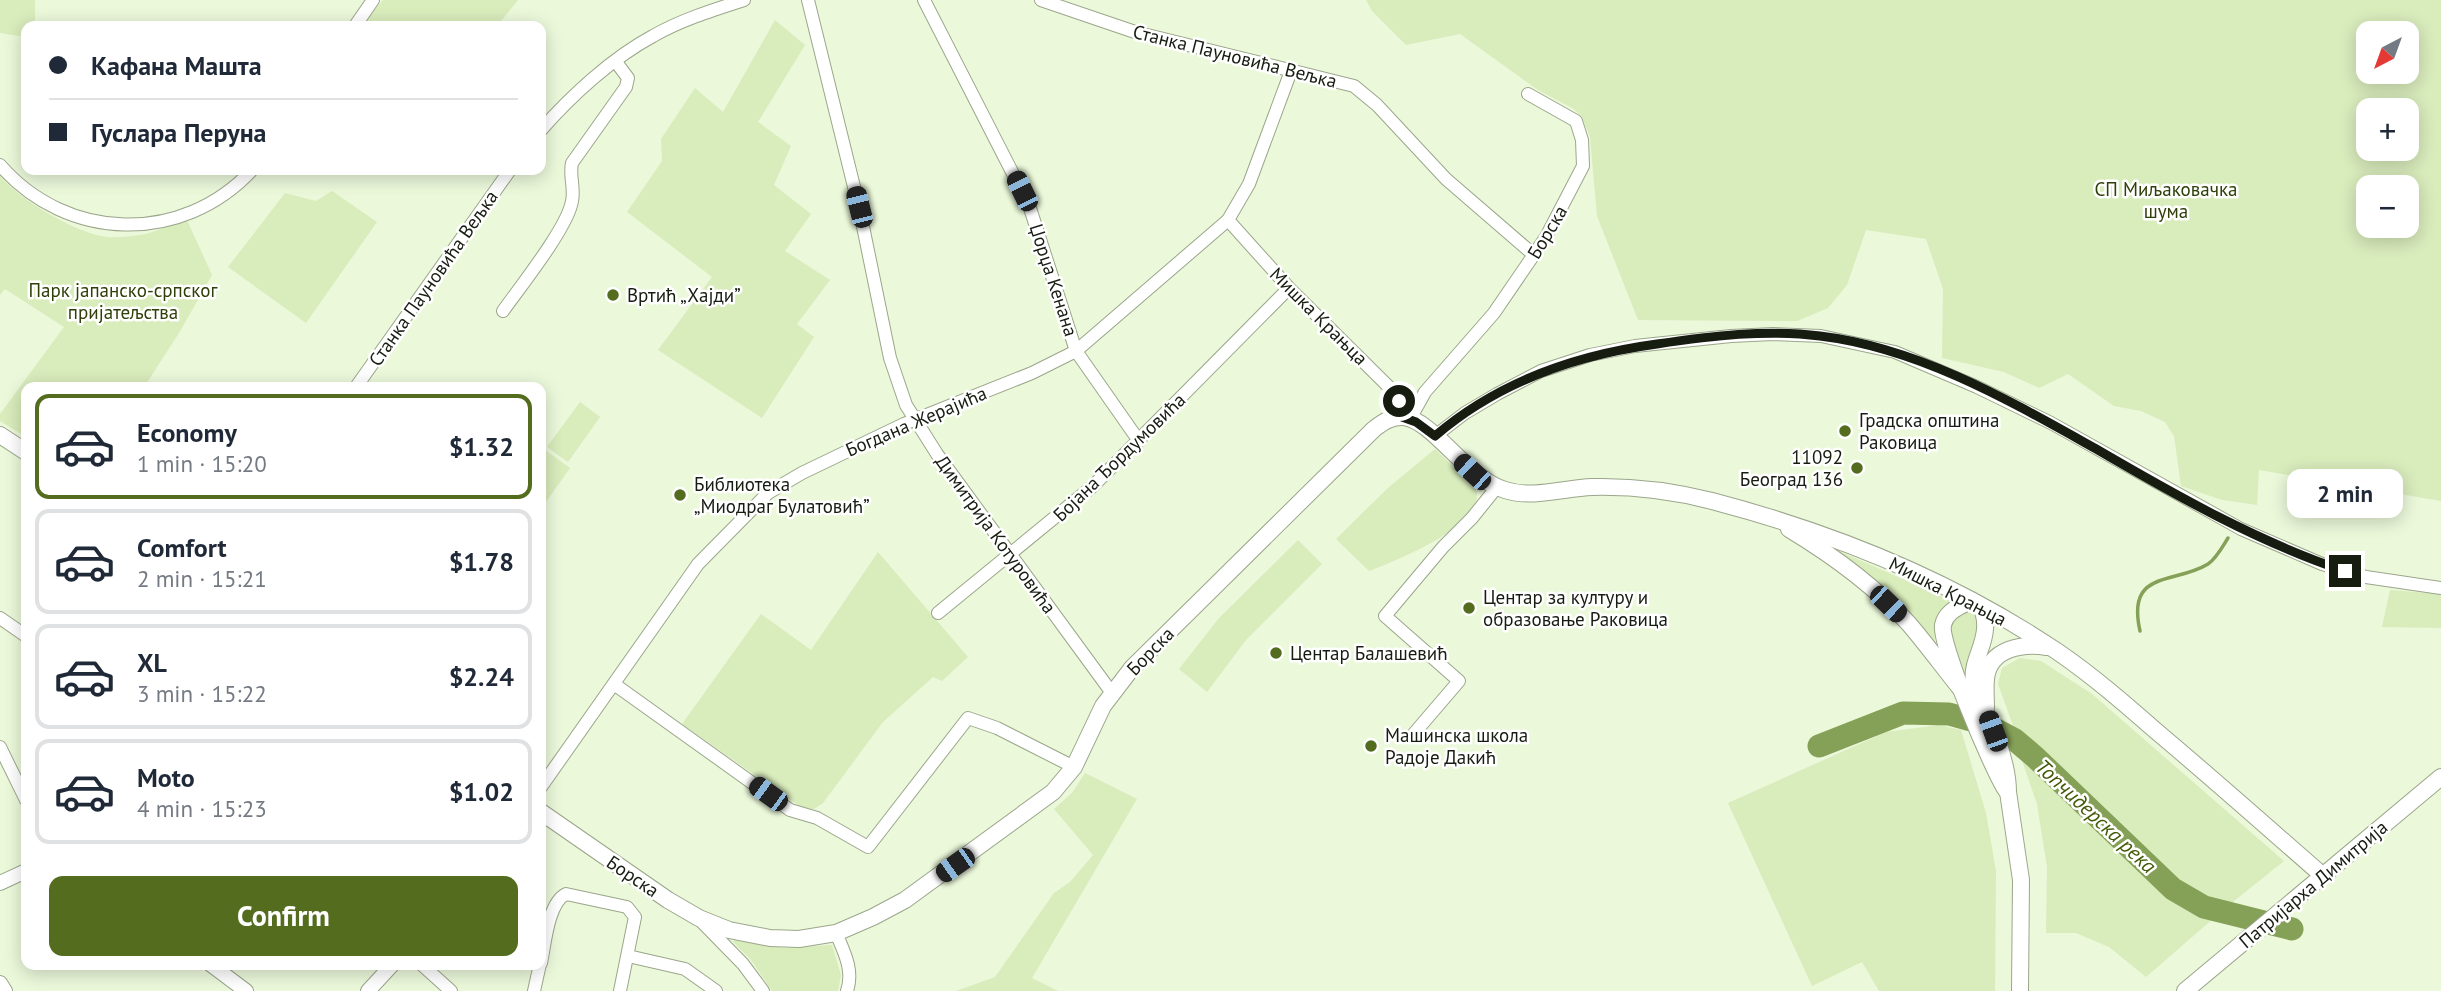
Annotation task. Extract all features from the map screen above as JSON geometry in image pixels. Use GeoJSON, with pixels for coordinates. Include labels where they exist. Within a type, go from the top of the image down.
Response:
{"type":"FeatureCollection","features":[{"type":"Feature","properties":{"kind":"main road","name":"Мишка Крањца"},"geometry":{"type":"LineString","coordinates":[[1406,418],[1435,436],[1472,472],[1497,487],[1521,494],[1592,487],[1657,490],[1712,501],[1764,515],[1862,548],[1976,604],[2049,647],[2109,690],[2322,875]]}},
{"type":"Feature","properties":{"kind":"main road","name":"Борска"},"geometry":{"type":"LineString","coordinates":[[546,815],[668,900],[699,918],[729,930],[770,938],[799,939],[836,933],[873,917],[924,887],[1053,792],[1074,766],[1112,693],[1143,657],[1374,429],[1388,419],[1406,418]]}},
{"type":"Feature","properties":{"kind":"main road"},"geometry":{"type":"LineString","coordinates":[[0,435],[21,450]]}},
{"type":"Feature","properties":{"kind":"main road"},"geometry":{"type":"LineString","coordinates":[[1764,515],[1812,544],[1865,583],[1908,624],[1960,688]]}},
{"type":"Feature","properties":{"kind":"main road"},"geometry":{"type":"LineString","coordinates":[[2008,792],[1994,770],[1960,688],[1943,635],[1943,623],[1948,614],[1976,604],[1985,632],[1973,679],[2006,767],[2021,880],[2020,991]]}},
{"type":"Feature","properties":{"kind":"main road"},"geometry":{"type":"LineString","coordinates":[[1986,713],[1986,679],[1994,660],[2019,645],[2049,647]]}},
{"type":"Feature","properties":{"kind":"main road","name":"Патријарха Димитрија"},"geometry":{"type":"LineString","coordinates":[[2185,991],[2441,777]]}},
{"type":"Feature","properties":{"kind":"street"},"geometry":{"type":"LineString","coordinates":[[358,21],[373,0]]}},
{"type":"Feature","properties":{"kind":"street"},"geometry":{"type":"LineString","coordinates":[[546,125],[593,79],[641,43],[670,27],[744,0]]}},
{"type":"Feature","properties":{"kind":"street","name":"Димитрија Котуровића"},"geometry":{"type":"LineString","coordinates":[[808,0],[859,207],[890,358],[902,397],[915,420],[1112,693]]}},
{"type":"Feature","properties":{"kind":"street","name":"Џорџа Кенана"},"geometry":{"type":"LineString","coordinates":[[924,0],[1028,205],[1076,351],[1139,441]]}},
{"type":"Feature","properties":{"kind":"street","name":"Станка Пауновића Вељка"},"geometry":{"type":"LineString","coordinates":[[1041,0],[1135,32],[1349,84],[1367,95],[1446,179],[1534,255]]}},
{"type":"Feature","properties":{"kind":"street"},"geometry":{"type":"LineString","coordinates":[[503,311],[569,212],[572,201],[572,163],[626,87],[628,78],[616,62]]}},
{"type":"Feature","properties":{"kind":"street","name":"Богдана Жерајића"},"geometry":{"type":"LineString","coordinates":[[546,780],[698,564],[768,493],[802,473],[915,420],[1032,373],[1076,351],[1228,220],[1248,184],[1291,71]]}},
{"type":"Feature","properties":{"kind":"street","name":"Борска"},"geometry":{"type":"LineString","coordinates":[[1406,418],[1424,392],[1484,327],[1534,255],[1581,172],[1584,150],[1576,121],[1528,94]]}},
{"type":"Feature","properties":{"kind":"street"},"geometry":{"type":"LineString","coordinates":[[0,165],[18,183],[45,201],[79,217],[120,226],[164,220],[204,205],[233,188],[247,175]]}},
{"type":"Feature","properties":{"kind":"street","name":"Станка Пауновића Вељка"},"geometry":{"type":"LineString","coordinates":[[360,382],[506,175]]}},
{"type":"Feature","properties":{"kind":"street","name":"Мишка Крањца"},"geometry":{"type":"LineString","coordinates":[[1228,220],[1289,288],[1394,393],[1406,418]]}},
{"type":"Feature","properties":{"kind":"street","name":"Бојана Ђордумовића"},"geometry":{"type":"LineString","coordinates":[[938,613],[1072,506],[1289,288]]}},
{"type":"Feature","properties":{"kind":"street"},"geometry":{"type":"LineString","coordinates":[[1435,436],[1465,413],[1497,394],[1541,372],[1590,355],[1634,346],[1731,336],[1821,336],[1895,352],[1987,391],[2051,423],[2241,529],[2322,564],[2366,577],[2441,588]]}},
{"type":"Feature","properties":{"kind":"street"},"geometry":{"type":"LineString","coordinates":[[1411,737],[1459,681],[1385,616],[1497,487]]}},
{"type":"Feature","properties":{"kind":"street"},"geometry":{"type":"LineString","coordinates":[[0,618],[21,633]]}},
{"type":"Feature","properties":{"kind":"street"},"geometry":{"type":"LineString","coordinates":[[614,684],[790,810],[817,818],[868,847],[968,718],[997,728],[1074,766]]}},
{"type":"Feature","properties":{"kind":"street"},"geometry":{"type":"LineString","coordinates":[[0,747],[21,790]]}},
{"type":"Feature","properties":{"kind":"street"},"geometry":{"type":"LineString","coordinates":[[0,883],[21,873]]}},
{"type":"Feature","properties":{"kind":"street","name":"Борска"},"geometry":{"type":"LineString","coordinates":[[546,942],[556,901],[566,894],[620,905],[631,911],[635,917],[620,991]]}},
{"type":"Feature","properties":{"kind":"street"},"geometry":{"type":"LineString","coordinates":[[699,918],[743,964],[764,991]]}},
{"type":"Feature","properties":{"kind":"street"},"geometry":{"type":"LineString","coordinates":[[836,933],[848,963],[850,974],[847,991]]}},
{"type":"Feature","properties":{"kind":"street"},"geometry":{"type":"LineString","coordinates":[[628,956],[685,969],[716,991]]}},
{"type":"Feature","properties":{"kind":"street"},"geometry":{"type":"LineString","coordinates":[[217,970],[246,991]]}},
{"type":"Feature","properties":{"kind":"street"},"geometry":{"type":"LineString","coordinates":[[368,991],[387,970]]}},
{"type":"Feature","properties":{"kind":"street"},"geometry":{"type":"LineString","coordinates":[[428,970],[451,991]]}},
{"type":"Feature","properties":{"kind":"street","name":"Борска"},"geometry":{"type":"LineString","coordinates":[[534,991],[539,970]]}},
{"type":"Feature","properties":{"kind":"street"},"geometry":{"type":"LineString","coordinates":[[0,983],[5,991]]}},
{"type":"Feature","properties":{"kind":"green space"},"geometry":{"type":"Polygon","coordinates":[[[0,0],[35,0],[35,21],[21,21],[21,36],[0,33],[0,0]]]}},
{"type":"Feature","properties":{"kind":"green space"},"geometry":{"type":"Polygon","coordinates":[[[383,0],[518,0],[501,21],[366,21],[383,0]]]}},
{"type":"Feature","properties":{"kind":"green space","name":"СП Миљаковачка шума"},"geometry":{"type":"Polygon","coordinates":[[[1366,0],[2441,0],[2441,501],[2259,470],[2257,505],[2222,500],[2181,486],[2174,436],[2165,422],[2141,411],[2114,406],[2068,374],[2039,388],[2004,372],[1942,358],[1943,289],[1926,239],[1866,230],[1847,285],[1828,308],[1797,321],[1638,320],[1597,216],[1590,137],[1582,117],[1574,109],[1538,90],[1460,34],[1406,45],[1372,11],[1366,0]]]}},
{"type":"Feature","properties":{"kind":"green space"},"geometry":{"type":"Polygon","coordinates":[[[775,20],[805,45],[758,122],[791,146],[774,185],[811,214],[785,251],[830,280],[797,324],[814,337],[762,418],[658,350],[712,277],[627,212],[662,161],[661,139],[695,88],[723,112],[775,20]]]}},
{"type":"Feature","properties":{"kind":"green space","name":"Парк јапанско-српског пријатељства"},"geometry":{"type":"Polygon","coordinates":[[[0,176],[34,205],[64,222],[94,234],[111,237],[140,235],[186,218],[212,275],[147,382],[24,382],[64,327],[5,289],[0,295],[0,176]]]}},
{"type":"Feature","properties":{"kind":"green space"},"geometry":{"type":"Polygon","coordinates":[[[332,191],[377,222],[306,323],[228,267],[285,193],[316,201],[332,191]]]}},
{"type":"Feature","properties":{"kind":"green space","name":"Парк јапанско-српског пријатељства"},"geometry":{"type":"Polygon","coordinates":[[[21,385],[21,434],[0,421],[0,414],[21,385]]]}},
{"type":"Feature","properties":{"kind":"green space"},"geometry":{"type":"Polygon","coordinates":[[[580,402],[600,417],[568,462],[547,447],[580,402]]]}},
{"type":"Feature","properties":{"kind":"green space"},"geometry":{"type":"Polygon","coordinates":[[[1435,449],[1475,487],[1476,501],[1469,514],[1438,539],[1369,571],[1336,539],[1389,487],[1435,449]]]}},
{"type":"Feature","properties":{"kind":"green space"},"geometry":{"type":"Polygon","coordinates":[[[546,451],[570,468],[546,502],[546,451]]]}},
{"type":"Feature","properties":{"kind":"green space"},"geometry":{"type":"Polygon","coordinates":[[[1298,540],[1322,564],[1246,640],[1207,692],[1179,669],[1219,618],[1298,540]]]}},
{"type":"Feature","properties":{"kind":"green space"},"geometry":{"type":"Polygon","coordinates":[[[878,552],[968,657],[942,681],[933,677],[883,722],[823,803],[814,809],[802,808],[682,724],[761,614],[811,650],[878,552]]]}},
{"type":"Feature","properties":{"kind":"green space"},"geometry":{"type":"Polygon","coordinates":[[[1839,553],[1951,600],[1937,621],[1935,645],[1839,553]]]}},
{"type":"Feature","properties":{"kind":"green space"},"geometry":{"type":"Polygon","coordinates":[[[2390,590],[2441,594],[2441,628],[2382,627],[2390,590]]]}},
{"type":"Feature","properties":{"kind":"green space"},"geometry":{"type":"Polygon","coordinates":[[[1966,609],[1974,613],[1979,629],[1965,682],[1948,637],[1952,616],[1966,609]]]}},
{"type":"Feature","properties":{"kind":"green space"},"geometry":{"type":"Polygon","coordinates":[[[2020,658],[2041,661],[2092,694],[2284,861],[2224,909],[2206,903],[2174,885],[2016,734],[1998,684],[2002,668],[2020,658]]]}},
{"type":"Feature","properties":{"kind":"green space"},"geometry":{"type":"Polygon","coordinates":[[[1939,725],[1961,730],[1986,813],[1996,871],[1995,991],[1879,991],[1862,962],[1812,986],[1728,803],[1886,732],[1939,725]]]}},
{"type":"Feature","properties":{"kind":"green space"},"geometry":{"type":"Polygon","coordinates":[[[2017,746],[2157,880],[2186,902],[2214,918],[2146,977],[2109,947],[2076,933],[2046,933],[2047,867],[2037,804],[2017,746]]]}},
{"type":"Feature","properties":{"kind":"green space"},"geometry":{"type":"Polygon","coordinates":[[[1085,773],[1137,799],[1032,978],[1058,991],[956,991],[995,977],[1054,893],[1070,882],[1093,855],[1054,809],[1072,793],[1085,773]]]}},
{"type":"Feature","properties":{"kind":"green space"},"geometry":{"type":"Polygon","coordinates":[[[734,940],[784,948],[832,945],[841,975],[838,991],[772,991],[734,940]]]}},
{"type":"Feature","properties":{"kind":"waterway"},"geometry":{"type":"LineString","coordinates":[[2140,631],[2138,611],[2140,597],[2146,588],[2208,564],[2217,556],[2228,538]]}},
{"type":"Feature","properties":{"kind":"waterway","name":"Топчидерска река"},"geometry":{"type":"LineString","coordinates":[[1819,746],[1903,713],[1949,714],[1985,724],[2015,740],[2035,757],[2173,889],[2204,907],[2292,929]]}},
{"type":"Feature","properties":{"kind":"place","name":"Вртић „Хајди”"},"geometry":{"type":"Point","coordinates":[613,295]}},
{"type":"Feature","properties":{"kind":"place","name":"Градска општина Раковица"},"geometry":{"type":"Point","coordinates":[1845,431]}},
{"type":"Feature","properties":{"kind":"place","name":"11092 Београд 136"},"geometry":{"type":"Point","coordinates":[1857,468]}},
{"type":"Feature","properties":{"kind":"place","name":"Библиотека „Миодраг Булатовић”"},"geometry":{"type":"Point","coordinates":[680,495]}},
{"type":"Feature","properties":{"kind":"place","name":"Центар за културу и образовање Раковица"},"geometry":{"type":"Point","coordinates":[1469,608]}},
{"type":"Feature","properties":{"kind":"place","name":"Центар Балашевић"},"geometry":{"type":"Point","coordinates":[1276,653]}},
{"type":"Feature","properties":{"kind":"place","name":"Машинска школа Радоје Дакић"},"geometry":{"type":"Point","coordinates":[1371,746]}},
{"type":"Feature","properties":{"kind":"route"},"geometry":{"type":"LineString","coordinates":[[1399,401],[1402,417],[1416,422],[1435,436],[1465,413],[1497,394],[1541,372],[1590,355],[1634,346],[1752,335],[1821,336],[1895,352],[1949,374],[2051,423],[2241,529],[2322,564],[2345,571]]}}]}
